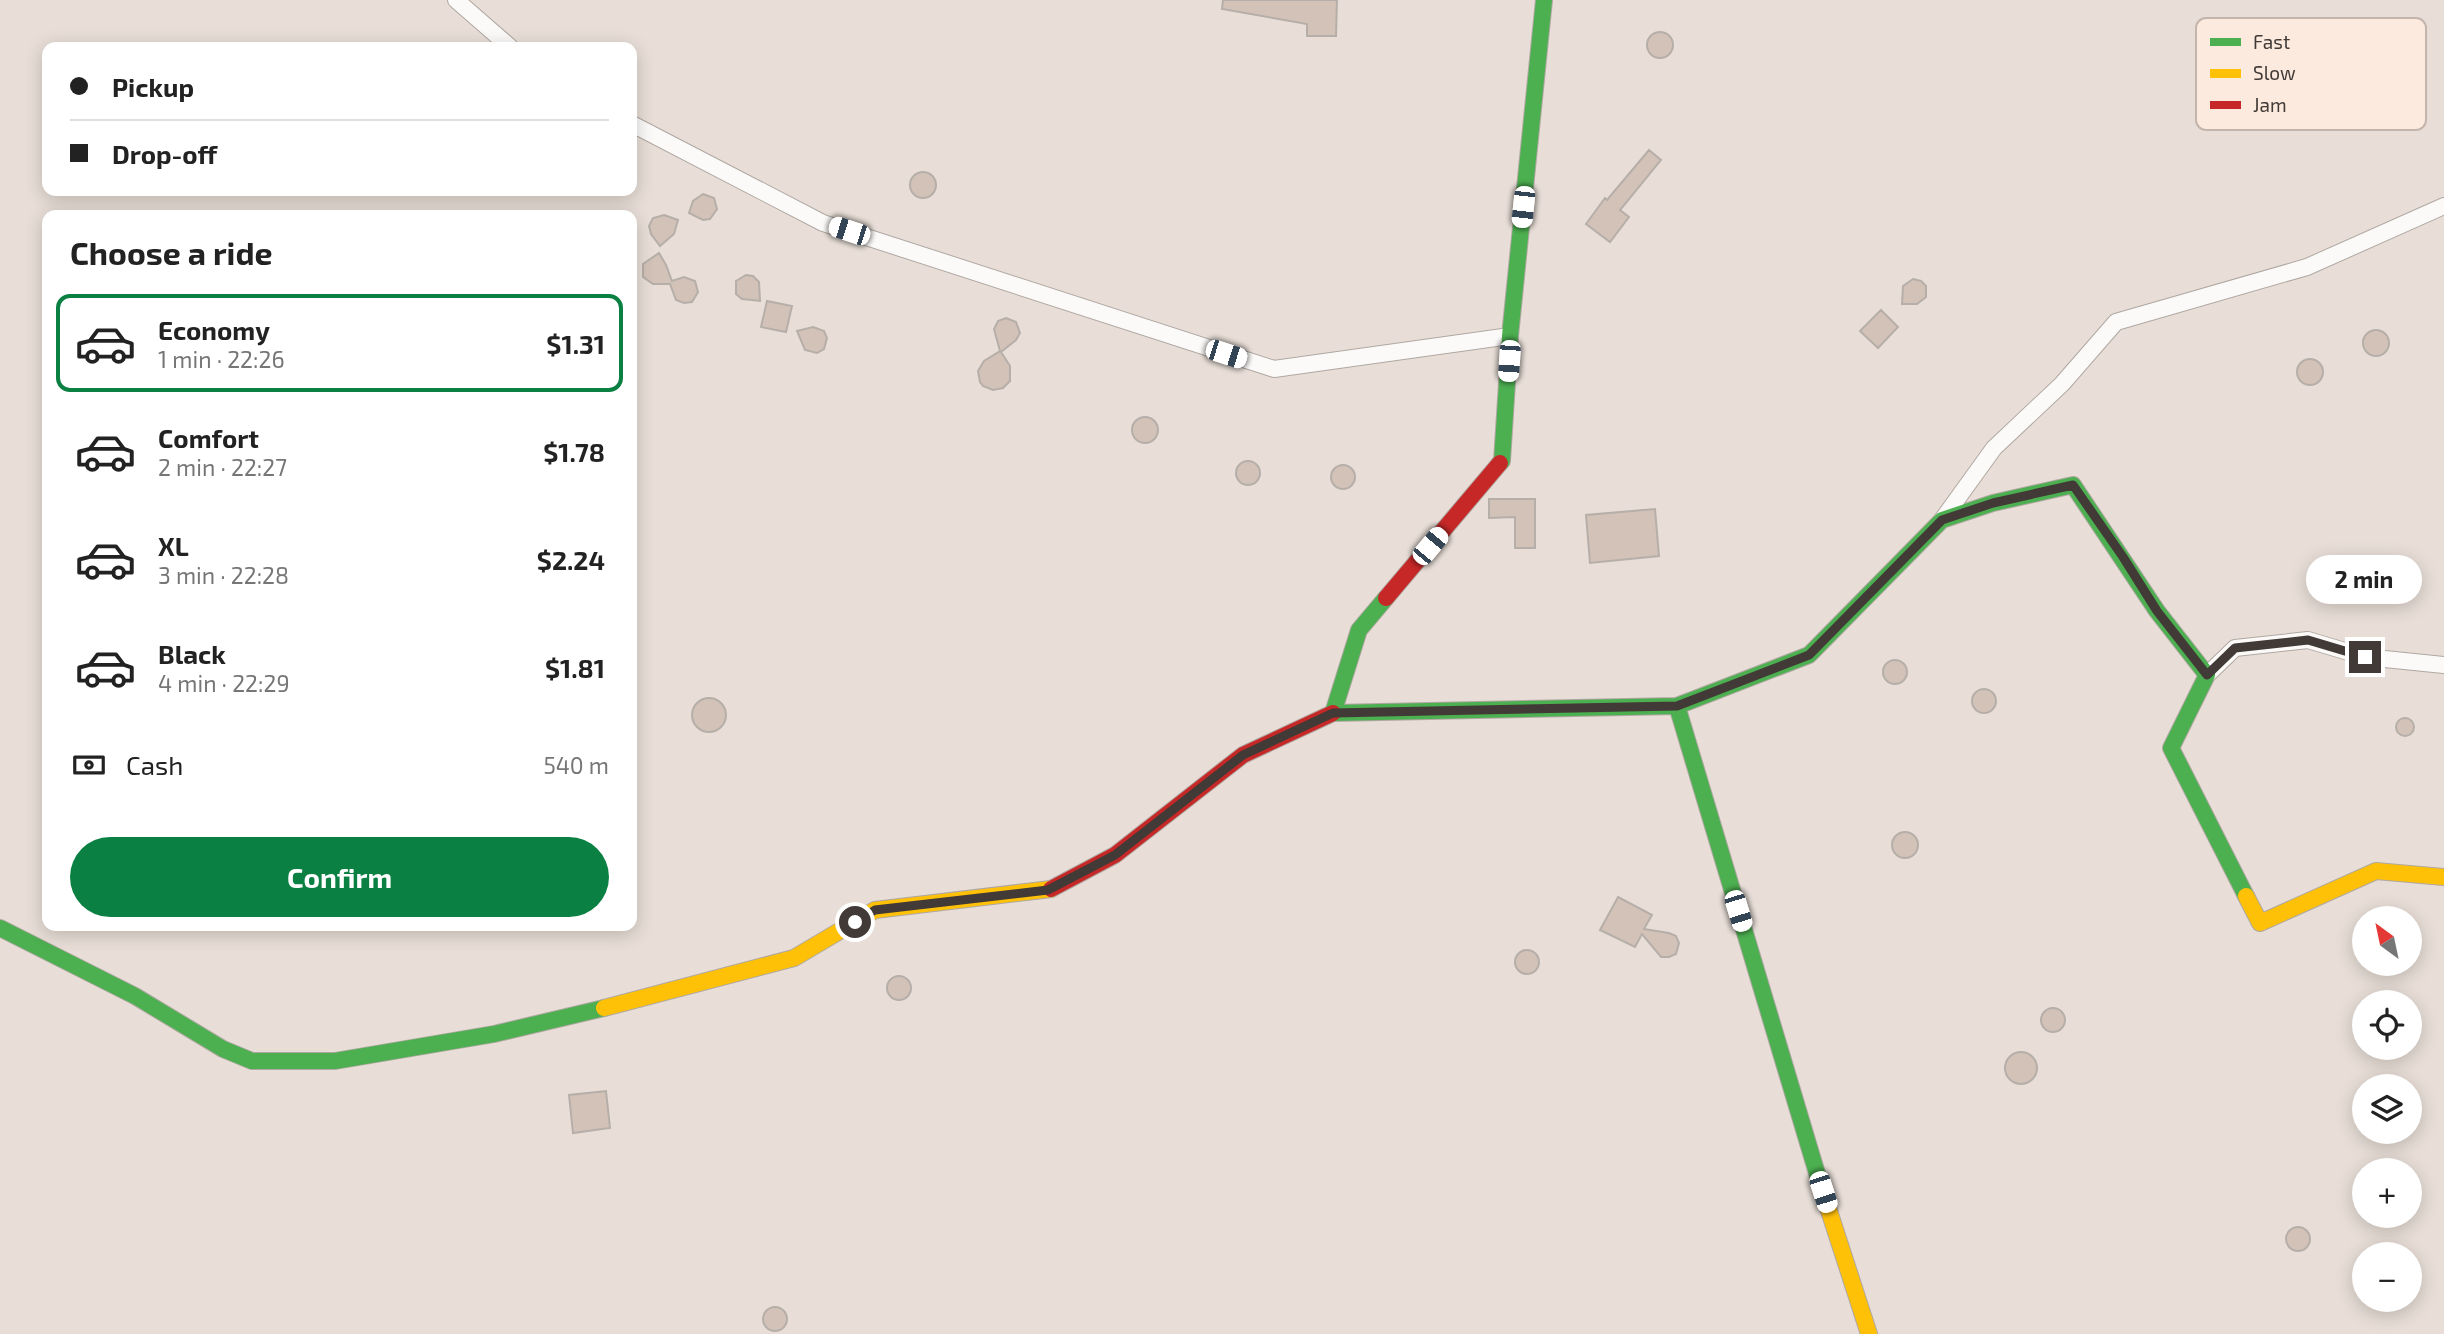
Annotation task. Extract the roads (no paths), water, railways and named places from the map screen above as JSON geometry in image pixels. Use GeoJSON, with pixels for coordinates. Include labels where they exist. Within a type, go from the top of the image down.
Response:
{"type":"FeatureCollection","features":[{"type":"Feature","properties":{"kind":"street"},"geometry":{"type":"LineString","coordinates":[[456,0],[504,42]]}},
{"type":"Feature","properties":{"kind":"street"},"geometry":{"type":"LineString","coordinates":[[1333,713],[1359,631],[1502,461],[1510,336],[1544,0]]}},
{"type":"Feature","properties":{"kind":"street"},"geometry":{"type":"LineString","coordinates":[[637,127],[824,223],[1274,369],[1510,336]]}},
{"type":"Feature","properties":{"kind":"street"},"geometry":{"type":"LineString","coordinates":[[0,928],[135,996],[233,1053],[252,1061],[335,1061],[494,1034],[794,958],[875,910],[1048,890],[1115,855],[1243,755],[1333,713],[1677,706],[1809,655],[1942,520],[1994,448],[2062,384],[2116,322],[2307,267],[2444,206]]}},
{"type":"Feature","properties":{"kind":"street"},"geometry":{"type":"LineString","coordinates":[[1942,520],[1993,503],[2073,485],[2157,611],[2207,675]]}},
{"type":"Feature","properties":{"kind":"street"},"geometry":{"type":"LineString","coordinates":[[2444,665],[2365,657],[2308,640],[2235,648],[2207,675],[2171,748],[2260,923],[2376,871],[2444,877]]}},
{"type":"Feature","properties":{"kind":"street"},"geometry":{"type":"LineString","coordinates":[[1677,706],[1868,1334]]}}]}
